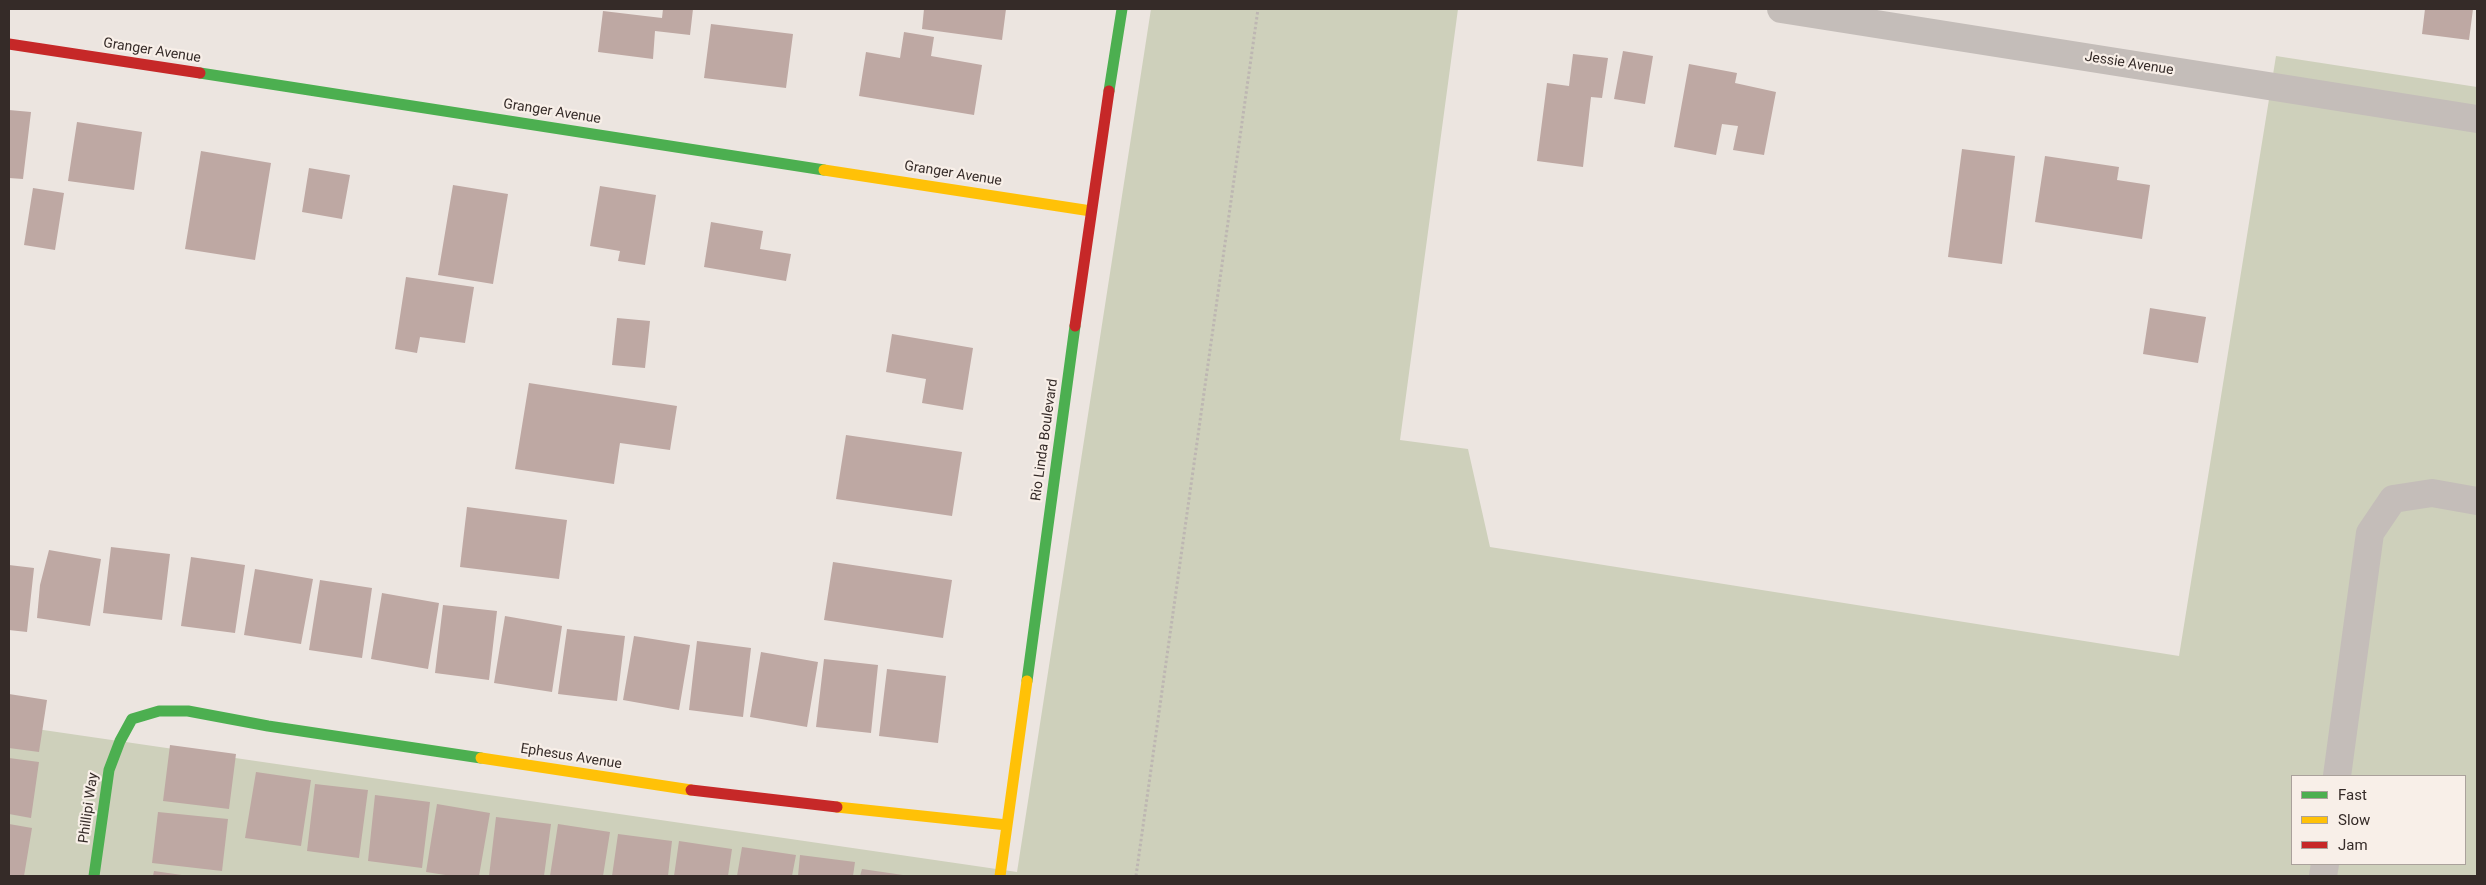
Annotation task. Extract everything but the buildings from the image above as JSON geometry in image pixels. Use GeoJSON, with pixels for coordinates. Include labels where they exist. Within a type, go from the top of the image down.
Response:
{"type":"FeatureCollection","features":[{"type":"Feature","properties":{"kind":"street","name":"Rio Linda Boulevard"},"geometry":{"type":"LineString","coordinates":[[1000,876],[1091,211],[1122,9]]}},
{"type":"Feature","properties":{"kind":"street","name":"Jessie Avenue"},"geometry":{"type":"LineString","coordinates":[[1781,9],[2477,119]]}},
{"type":"Feature","properties":{"kind":"street","name":"Granger Avenue"},"geometry":{"type":"LineString","coordinates":[[9,44],[1091,211]]}},
{"type":"Feature","properties":{"kind":"street"},"geometry":{"type":"LineString","coordinates":[[2337,775],[2370,533],[2393,499],[2432,493],[2477,501]]}},
{"type":"Feature","properties":{"kind":"street","name":"Ephesus Avenue"},"geometry":{"type":"LineString","coordinates":[[132,719],[160,711],[188,711],[268,726],[725,795],[1007,825]]}},
{"type":"Feature","properties":{"kind":"street","name":"Phillipi Way"},"geometry":{"type":"LineString","coordinates":[[94,876],[109,770],[120,741],[132,719]]}},
{"type":"Feature","properties":{"kind":"path"},"geometry":{"type":"LineString","coordinates":[[1136,876],[1258,9]]}},
{"type":"Feature","properties":{"kind":"green space"},"geometry":{"type":"Polygon","coordinates":[[[1151,9],[1458,9],[1400,440],[1468,449],[1490,547],[2179,656],[2276,56],[2477,87],[2477,876],[9,876],[9,725],[1017,872],[1151,9]]]}},
{"type":"Feature","properties":{"kind":"traffic: fast"},"geometry":{"type":"LineString","coordinates":[[1109,91],[1122,9]]}},
{"type":"Feature","properties":{"kind":"traffic: fast"},"geometry":{"type":"LineString","coordinates":[[200,73],[824,170]]}},
{"type":"Feature","properties":{"kind":"traffic: fast"},"geometry":{"type":"LineString","coordinates":[[1027,681],[1075,326]]}},
{"type":"Feature","properties":{"kind":"traffic: fast"},"geometry":{"type":"LineString","coordinates":[[94,876],[109,770],[120,741],[132,719],[159,711],[188,711],[268,726],[481,758]]}},
{"type":"Feature","properties":{"kind":"traffic: slow"},"geometry":{"type":"LineString","coordinates":[[824,170],[1091,211]]}},
{"type":"Feature","properties":{"kind":"traffic: slow"},"geometry":{"type":"LineString","coordinates":[[1000,876],[1027,681]]}},
{"type":"Feature","properties":{"kind":"traffic: slow"},"geometry":{"type":"LineString","coordinates":[[481,758],[691,790]]}},
{"type":"Feature","properties":{"kind":"traffic: slow"},"geometry":{"type":"LineString","coordinates":[[837,807],[1007,825]]}},
{"type":"Feature","properties":{"kind":"traffic: jam"},"geometry":{"type":"LineString","coordinates":[[9,44],[200,73]]}},
{"type":"Feature","properties":{"kind":"traffic: jam"},"geometry":{"type":"LineString","coordinates":[[1075,326],[1109,91]]}},
{"type":"Feature","properties":{"kind":"traffic: jam"},"geometry":{"type":"LineString","coordinates":[[691,790],[837,807]]}}]}
